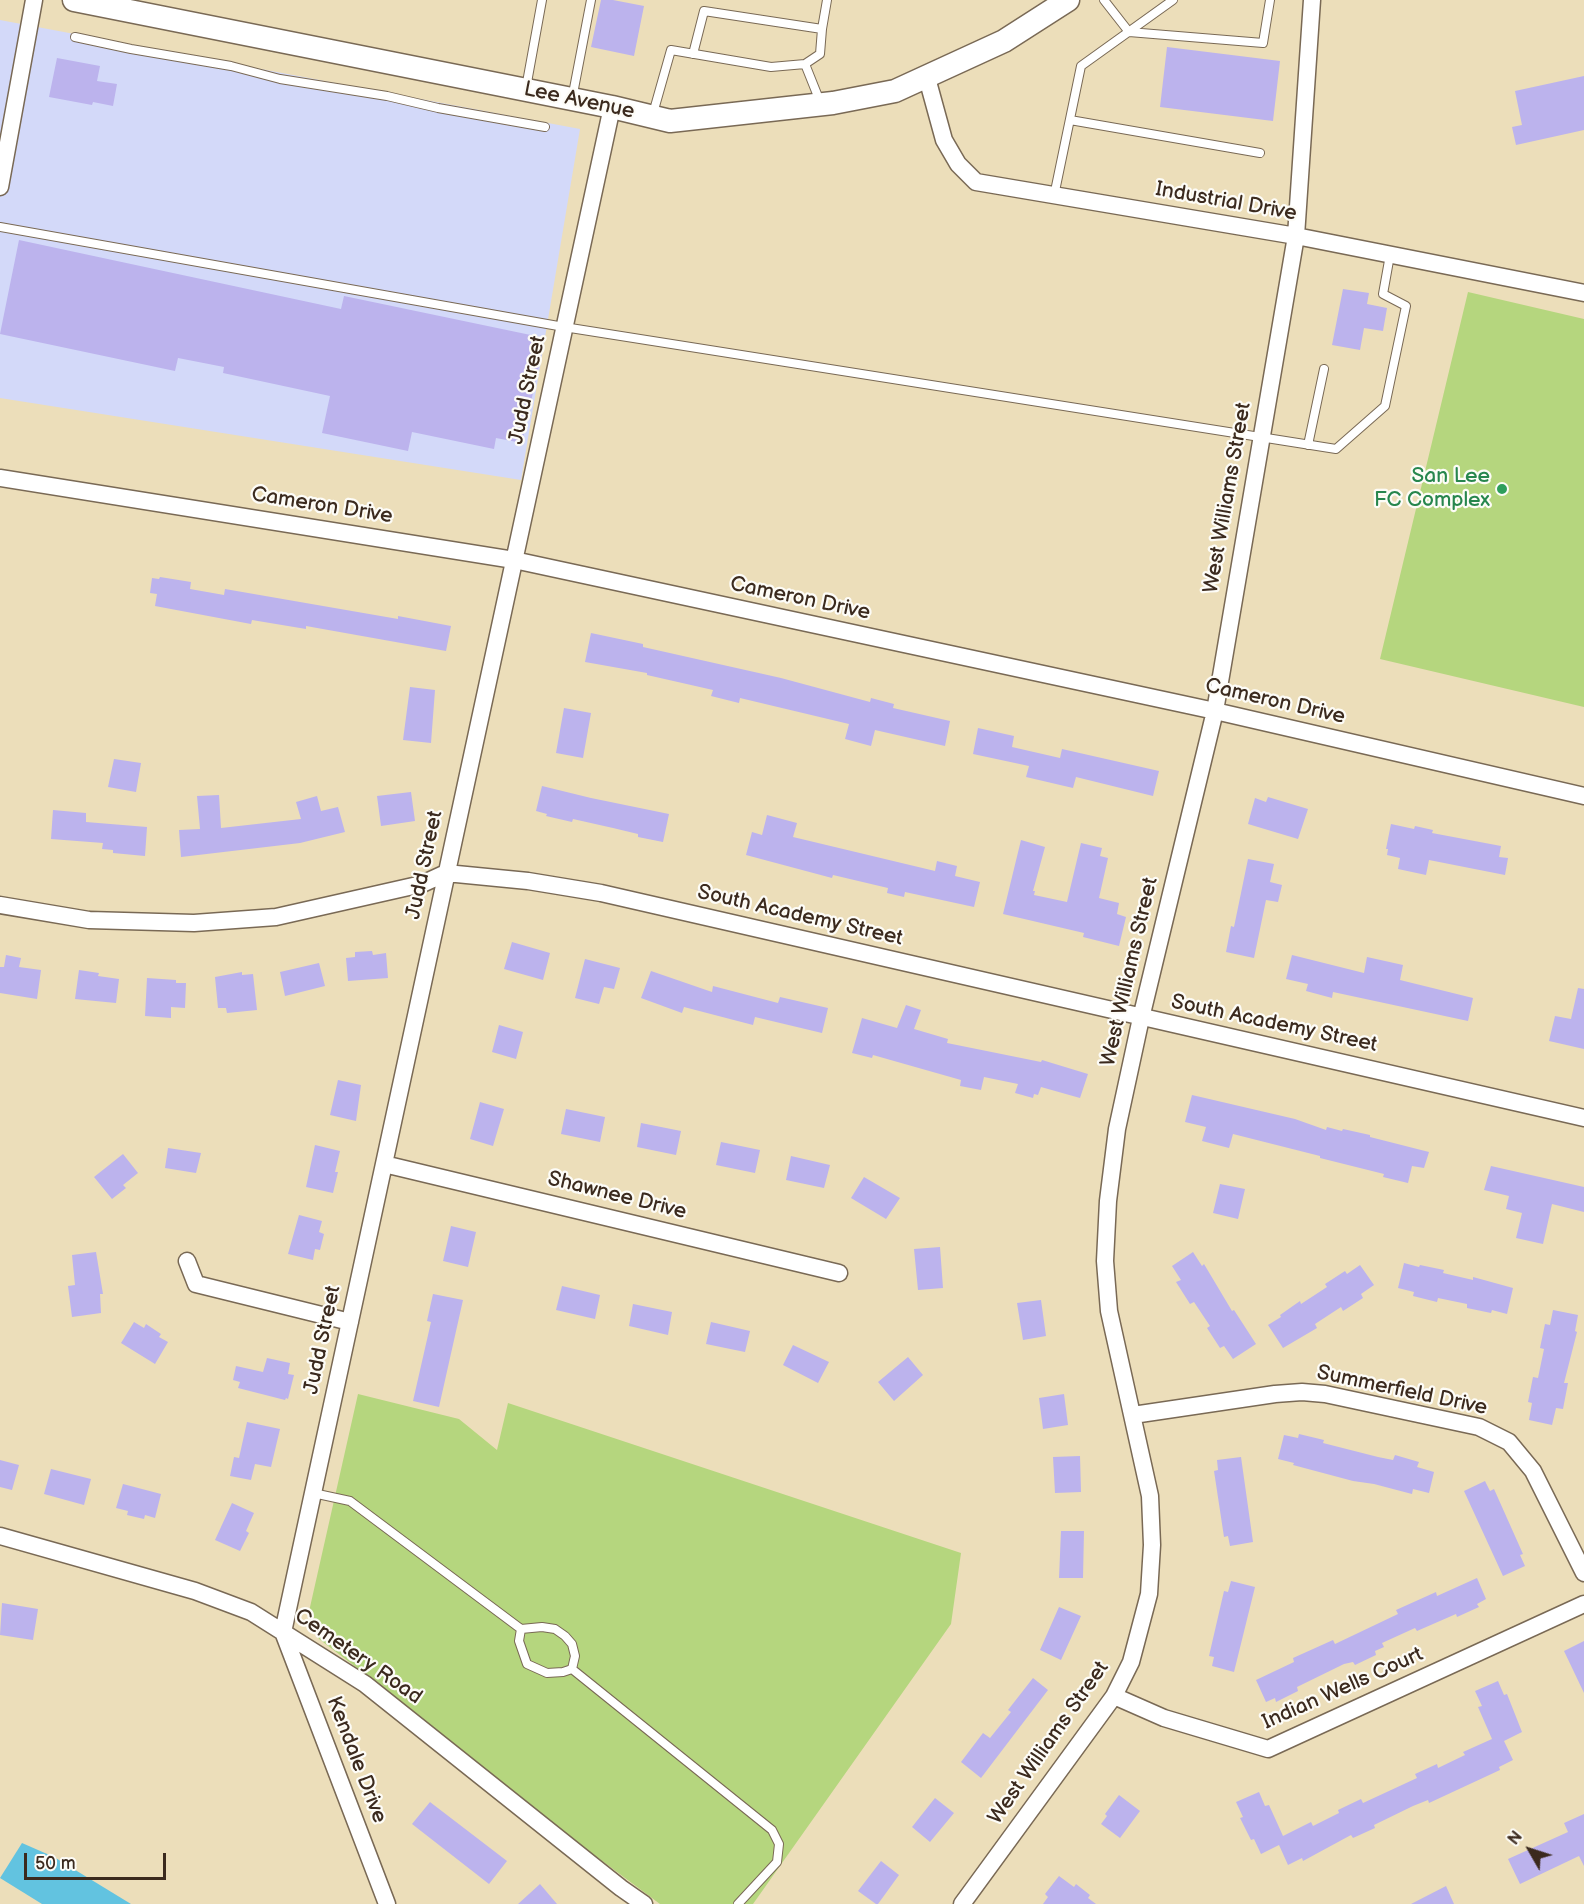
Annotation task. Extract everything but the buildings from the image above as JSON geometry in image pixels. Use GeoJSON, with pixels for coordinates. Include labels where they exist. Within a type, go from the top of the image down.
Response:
{"type":"FeatureCollection","features":[{"type":"Feature","properties":{"kind":"street"},"geometry":{"type":"LineString","coordinates":[[0,187],[34,0]]}},
{"type":"Feature","properties":{"kind":"street","name":"Lee Avenue"},"geometry":{"type":"LineString","coordinates":[[74,0],[612,107],[670,122],[822,105],[895,91],[1004,41],[1068,0]]}},
{"type":"Feature","properties":{"kind":"street","name":"West Williams Street"},"geometry":{"type":"LineString","coordinates":[[962,1904],[1114,1696],[1131,1662],[1149,1594],[1152,1545],[1150,1496],[1109,1311],[1105,1261],[1108,1202],[1118,1129],[1141,1018],[1215,711],[1296,236],[1312,0]]}},
{"type":"Feature","properties":{"kind":"street","name":"Industrial Drive"},"geometry":{"type":"LineString","coordinates":[[927,78],[944,140],[958,164],[976,182],[1296,236],[1584,293]]}},
{"type":"Feature","properties":{"kind":"street","name":"Judd Street"},"geometry":{"type":"LineString","coordinates":[[283,1632],[612,107]]}},
{"type":"Feature","properties":{"kind":"street","name":"Cameron Drive"},"geometry":{"type":"LineString","coordinates":[[0,478],[514,560],[1215,711],[1584,796]]}},
{"type":"Feature","properties":{"kind":"street","name":"South Academy Street"},"geometry":{"type":"LineString","coordinates":[[0,904],[89,920],[194,923],[276,917],[422,884],[447,873],[528,881],[601,893],[1584,1118]]}},
{"type":"Feature","properties":{"kind":"street","name":"Shawnee Drive"},"geometry":{"type":"LineString","coordinates":[[384,1164],[839,1273]]}},
{"type":"Feature","properties":{"kind":"street"},"geometry":{"type":"LineString","coordinates":[[187,1261],[196,1284],[350,1322]]}},
{"type":"Feature","properties":{"kind":"street","name":"Summerfield Drive"},"geometry":{"type":"LineString","coordinates":[[1133,1415],[1302,1392],[1325,1394],[1479,1427],[1509,1442],[1533,1471],[1584,1573]]}},
{"type":"Feature","properties":{"kind":"street","name":"Cemetery Road"},"geometry":{"type":"LineString","coordinates":[[0,1536],[195,1591],[251,1612],[365,1684],[644,1904]]}},
{"type":"Feature","properties":{"kind":"street","name":"Indian Wells Court"},"geometry":{"type":"LineString","coordinates":[[1114,1696],[1164,1718],[1268,1749],[1584,1604]]}},
{"type":"Feature","properties":{"kind":"street","name":"Kendale Drive"},"geometry":{"type":"LineString","coordinates":[[283,1632],[387,1904]]}},
{"type":"Feature","properties":{"kind":"lane"},"geometry":{"type":"LineString","coordinates":[[526,90],[542,0]]}},
{"type":"Feature","properties":{"kind":"lane"},"geometry":{"type":"LineString","coordinates":[[572,99],[591,0]]}},
{"type":"Feature","properties":{"kind":"lane"},"geometry":{"type":"LineString","coordinates":[[652,117],[671,50],[771,68],[804,64],[820,54],[826,0]]}},
{"type":"Feature","properties":{"kind":"lane"},"geometry":{"type":"LineString","coordinates":[[1104,0],[1129,32],[1263,43],[1270,0]]}},
{"type":"Feature","properties":{"kind":"lane"},"geometry":{"type":"LineString","coordinates":[[1054,196],[1081,66],[1173,0]]}},
{"type":"Feature","properties":{"kind":"lane"},"geometry":{"type":"LineString","coordinates":[[693,54],[704,11],[822,29]]}},
{"type":"Feature","properties":{"kind":"lane"},"geometry":{"type":"LineString","coordinates":[[75,37],[220,64],[280,79],[387,96],[438,108],[544,127]]}},
{"type":"Feature","properties":{"kind":"lane"},"geometry":{"type":"LineString","coordinates":[[804,64],[822,105]]}},
{"type":"Feature","properties":{"kind":"lane"},"geometry":{"type":"LineString","coordinates":[[1070,120],[1260,153]]}},
{"type":"Feature","properties":{"kind":"lane"},"geometry":{"type":"LineString","coordinates":[[0,227],[564,327],[1336,449],[1384,406],[1406,306],[1383,294],[1390,255]]}},
{"type":"Feature","properties":{"kind":"lane"},"geometry":{"type":"LineString","coordinates":[[1308,445],[1324,369]]}},
{"type":"Feature","properties":{"kind":"lane"},"geometry":{"type":"LineString","coordinates":[[313,1493],[350,1501],[521,1629],[542,1627],[555,1629],[566,1636],[572,1644],[575,1656],[572,1670]]}},
{"type":"Feature","properties":{"kind":"lane"},"geometry":{"type":"LineString","coordinates":[[521,1629],[519,1641],[527,1664],[548,1673],[572,1670]]}},
{"type":"Feature","properties":{"kind":"lane"},"geometry":{"type":"LineString","coordinates":[[572,1670],[772,1830],[779,1844],[777,1862],[738,1904]]}},
{"type":"Feature","properties":{"kind":"shaded area"},"geometry":{"type":"Polygon","coordinates":[[[0,20],[580,129],[521,480],[0,398],[0,20]]]}},
{"type":"Feature","properties":{"kind":"green space","name":"San Lee FC Complex"},"geometry":{"type":"Polygon","coordinates":[[[1468,292],[1584,319],[1584,707],[1380,659],[1468,292]]]}},
{"type":"Feature","properties":{"kind":"green space"},"geometry":{"type":"Polygon","coordinates":[[[358,1394],[459,1419],[497,1450],[508,1403],[961,1553],[951,1624],[753,1904],[660,1904],[535,1811],[398,1699],[319,1639],[308,1616],[358,1394]]]}},
{"type":"Feature","properties":{"kind":"water"},"geometry":{"type":"Polygon","coordinates":[[[22,1843],[54,1857],[131,1904],[42,1904],[0,1878],[22,1843]]]}},
{"type":"Feature","properties":{"kind":"place","name":"San Lee FC Complex"},"geometry":{"type":"Point","coordinates":[1502,489]}}]}
